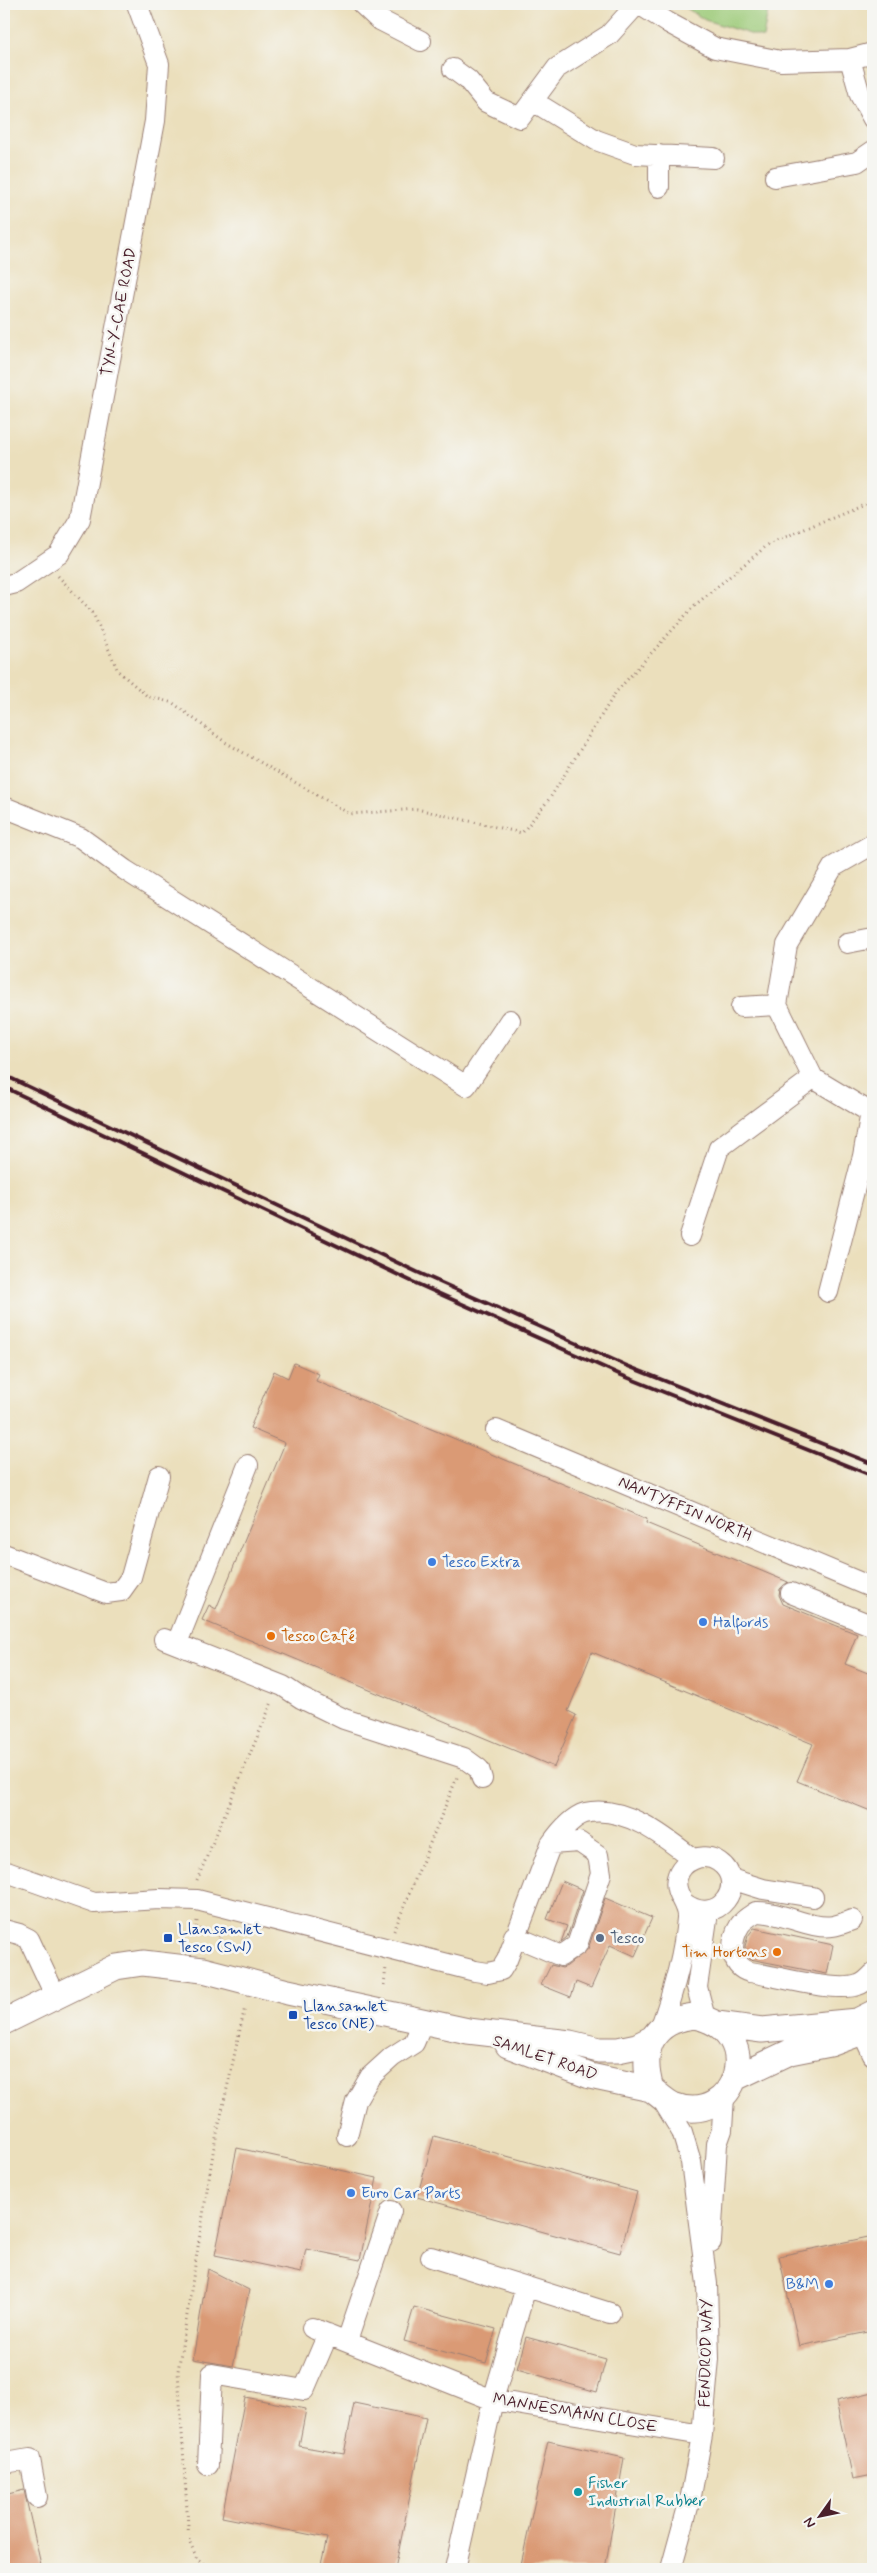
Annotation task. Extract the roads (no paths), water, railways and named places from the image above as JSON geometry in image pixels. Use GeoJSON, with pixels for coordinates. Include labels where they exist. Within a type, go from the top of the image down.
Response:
{"type":"FeatureCollection","features":[{"type":"Feature","properties":{"kind":"main road","name":"SAMLET ROAD"},"geometry":{"type":"LineString","coordinates":[[4,2022],[116,1966],[143,1963],[203,1970],[288,1992],[468,2031],[590,2076],[656,2093]]}},
{"type":"Feature","properties":{"kind":"main road"},"geometry":{"type":"LineString","coordinates":[[681,2017],[762,2030],[866,2024],[830,2044],[790,2052],[729,2087],[712,2104],[699,2108],[685,2108],[672,2104],[656,2093],[646,2062],[656,2033],[681,2017]]}},
{"type":"Feature","properties":{"kind":"main road"},"geometry":{"type":"LineString","coordinates":[[711,2021],[726,2032],[737,2054],[729,2087]]}},
{"type":"Feature","properties":{"kind":"main road","name":"SAMLET ROAD"},"geometry":{"type":"LineString","coordinates":[[468,2031],[570,2043],[599,2050],[618,2050],[637,2046],[656,2033]]}},
{"type":"Feature","properties":{"kind":"street","name":"TYN-Y-CAE ROAD"},"geometry":{"type":"LineString","coordinates":[[4,586],[16,583],[59,554],[80,519],[154,121],[159,64],[136,4]]}},
{"type":"Feature","properties":{"kind":"street"},"geometry":{"type":"LineString","coordinates":[[362,4],[378,19],[421,41]]}},
{"type":"Feature","properties":{"kind":"street"},"geometry":{"type":"LineString","coordinates":[[453,69],[468,80],[486,102],[520,118],[557,68],[609,35],[638,4],[715,48],[781,61],[850,59],[873,53]]}},
{"type":"Feature","properties":{"kind":"street"},"geometry":{"type":"LineString","coordinates":[[850,59],[860,95],[873,119]]}},
{"type":"Feature","properties":{"kind":"street"},"geometry":{"type":"LineString","coordinates":[[533,101],[596,140],[635,154],[714,158]]}},
{"type":"Feature","properties":{"kind":"street"},"geometry":{"type":"LineString","coordinates":[[774,178],[857,162],[873,151]]}},
{"type":"Feature","properties":{"kind":"street"},"geometry":{"type":"LineString","coordinates":[[659,155],[659,187]]}},
{"type":"Feature","properties":{"kind":"street"},"geometry":{"type":"LineString","coordinates":[[4,807],[81,838],[125,870],[466,1086],[510,1020]]}},
{"type":"Feature","properties":{"kind":"street"},"geometry":{"type":"LineString","coordinates":[[828,1292],[863,1156],[872,1113],[813,1078],[777,1005],[787,945],[833,867],[873,844]]}},
{"type":"Feature","properties":{"kind":"street"},"geometry":{"type":"LineString","coordinates":[[847,943],[873,938]]}},
{"type":"Feature","properties":{"kind":"street"},"geometry":{"type":"LineString","coordinates":[[741,1007],[777,1005]]}},
{"type":"Feature","properties":{"kind":"street"},"geometry":{"type":"LineString","coordinates":[[690,1236],[719,1148],[813,1078]]}},
{"type":"Feature","properties":{"kind":"street","name":"NANTYFFIN NORTH"},"geometry":{"type":"LineString","coordinates":[[496,1430],[873,1588]]}},
{"type":"Feature","properties":{"kind":"street"},"geometry":{"type":"LineString","coordinates":[[248,1466],[171,1641],[283,1686],[301,1698],[344,1719],[464,1758],[479,1769],[482,1779]]}},
{"type":"Feature","properties":{"kind":"street"},"geometry":{"type":"LineString","coordinates":[[4,1554],[106,1593],[121,1591],[130,1577],[159,1476]]}},
{"type":"Feature","properties":{"kind":"street"},"geometry":{"type":"LineString","coordinates":[[791,1593],[873,1626]]}},
{"type":"Feature","properties":{"kind":"street"},"geometry":{"type":"LineString","coordinates":[[4,1871],[94,1903],[159,1899],[197,1900],[388,1951],[488,1973],[501,1970],[507,1960],[514,1936],[550,1844],[563,1830],[584,1813],[608,1812],[626,1817],[663,1836],[693,1859]]}},
{"type":"Feature","properties":{"kind":"street"},"geometry":{"type":"LineString","coordinates":[[514,1936],[561,1956],[577,1945],[601,1874],[598,1855],[579,1842],[550,1844]]}},
{"type":"Feature","properties":{"kind":"street"},"geometry":{"type":"LineString","coordinates":[[656,2033],[676,1987],[687,1916],[684,1903],[679,1896],[677,1879],[680,1870],[693,1859],[701,1857],[717,1860],[723,1865],[731,1879],[728,1896],[723,1904],[708,1912],[699,1912],[684,1903]]}},
{"type":"Feature","properties":{"kind":"street"},"geometry":{"type":"LineString","coordinates":[[731,1879],[763,1889],[813,1897]]}},
{"type":"Feature","properties":{"kind":"street"},"geometry":{"type":"LineString","coordinates":[[708,1912],[697,1987],[711,2021]]}},
{"type":"Feature","properties":{"kind":"street"},"geometry":{"type":"LineString","coordinates":[[852,1920],[831,1926],[800,1921],[772,1912],[756,1912],[739,1927],[734,1958],[739,1967],[744,1970],[838,1988],[857,1986],[866,1982],[873,1974]]}},
{"type":"Feature","properties":{"kind":"street"},"geometry":{"type":"LineString","coordinates":[[4,1930],[20,1934],[29,1940],[56,1997]]}},
{"type":"Feature","properties":{"kind":"street"},"geometry":{"type":"LineString","coordinates":[[347,2136],[356,2101],[370,2077],[392,2057],[414,2043],[424,2020]]}},
{"type":"Feature","properties":{"kind":"street"},"geometry":{"type":"LineString","coordinates":[[866,2024],[873,2055]]}},
{"type":"Feature","properties":{"kind":"street","name":"FENDROD WAY"},"geometry":{"type":"LineString","coordinates":[[706,2284],[711,2245],[717,2144],[722,2130],[729,2087]]}},
{"type":"Feature","properties":{"kind":"street","name":"FENDROD WAY"},"geometry":{"type":"LineString","coordinates":[[656,2093],[682,2132],[691,2162],[706,2284],[709,2359],[702,2435],[691,2496],[671,2569]]}},
{"type":"Feature","properties":{"kind":"street"},"geometry":{"type":"LineString","coordinates":[[347,2341],[391,2211]]}},
{"type":"Feature","properties":{"kind":"street"},"geometry":{"type":"LineString","coordinates":[[431,2257],[610,2313]]}},
{"type":"Feature","properties":{"kind":"street"},"geometry":{"type":"LineString","coordinates":[[455,2569],[493,2400],[526,2287]]}},
{"type":"Feature","properties":{"kind":"street","name":"MANNESMANN CLOSE"},"geometry":{"type":"LineString","coordinates":[[208,2465],[212,2374],[304,2390],[320,2331],[493,2400],[702,2435]]}},
{"type":"Feature","properties":{"kind":"street"},"geometry":{"type":"LineString","coordinates":[[4,2463],[30,2458],[37,2497]]}},
{"type":"Feature","properties":{"kind":"railway"},"geometry":{"type":"LineString","coordinates":[[4,1075],[417,1272],[625,1365],[873,1464]]}},
{"type":"Feature","properties":{"kind":"railway"},"geometry":{"type":"LineString","coordinates":[[4,1087],[413,1282],[621,1375],[873,1476]]}},
{"type":"Feature","properties":{"kind":"place","name":"Tesco Extra"},"geometry":{"type":"Point","coordinates":[432,1562]}},
{"type":"Feature","properties":{"kind":"place","name":"Halfords"},"geometry":{"type":"Point","coordinates":[703,1622]}},
{"type":"Feature","properties":{"kind":"place","name":"Tesco Café"},"geometry":{"type":"Point","coordinates":[271,1636]}},
{"type":"Feature","properties":{"kind":"place","name":"Llansamlet Tesco (SW)"},"geometry":{"type":"Point","coordinates":[168,1938]}},
{"type":"Feature","properties":{"kind":"place","name":"Tesco"},"geometry":{"type":"Point","coordinates":[600,1938]}},
{"type":"Feature","properties":{"kind":"place","name":"Tim Hortons"},"geometry":{"type":"Point","coordinates":[777,1952]}},
{"type":"Feature","properties":{"kind":"place","name":"Llansamlet Tesco (NE)"},"geometry":{"type":"Point","coordinates":[293,2015]}},
{"type":"Feature","properties":{"kind":"place","name":"Euro Car Parts"},"geometry":{"type":"Point","coordinates":[351,2193]}},
{"type":"Feature","properties":{"kind":"place","name":"B&M"},"geometry":{"type":"Point","coordinates":[829,2284]}},
{"type":"Feature","properties":{"kind":"place","name":"Fisher Industrial Rubber"},"geometry":{"type":"Point","coordinates":[578,2492]}}]}
